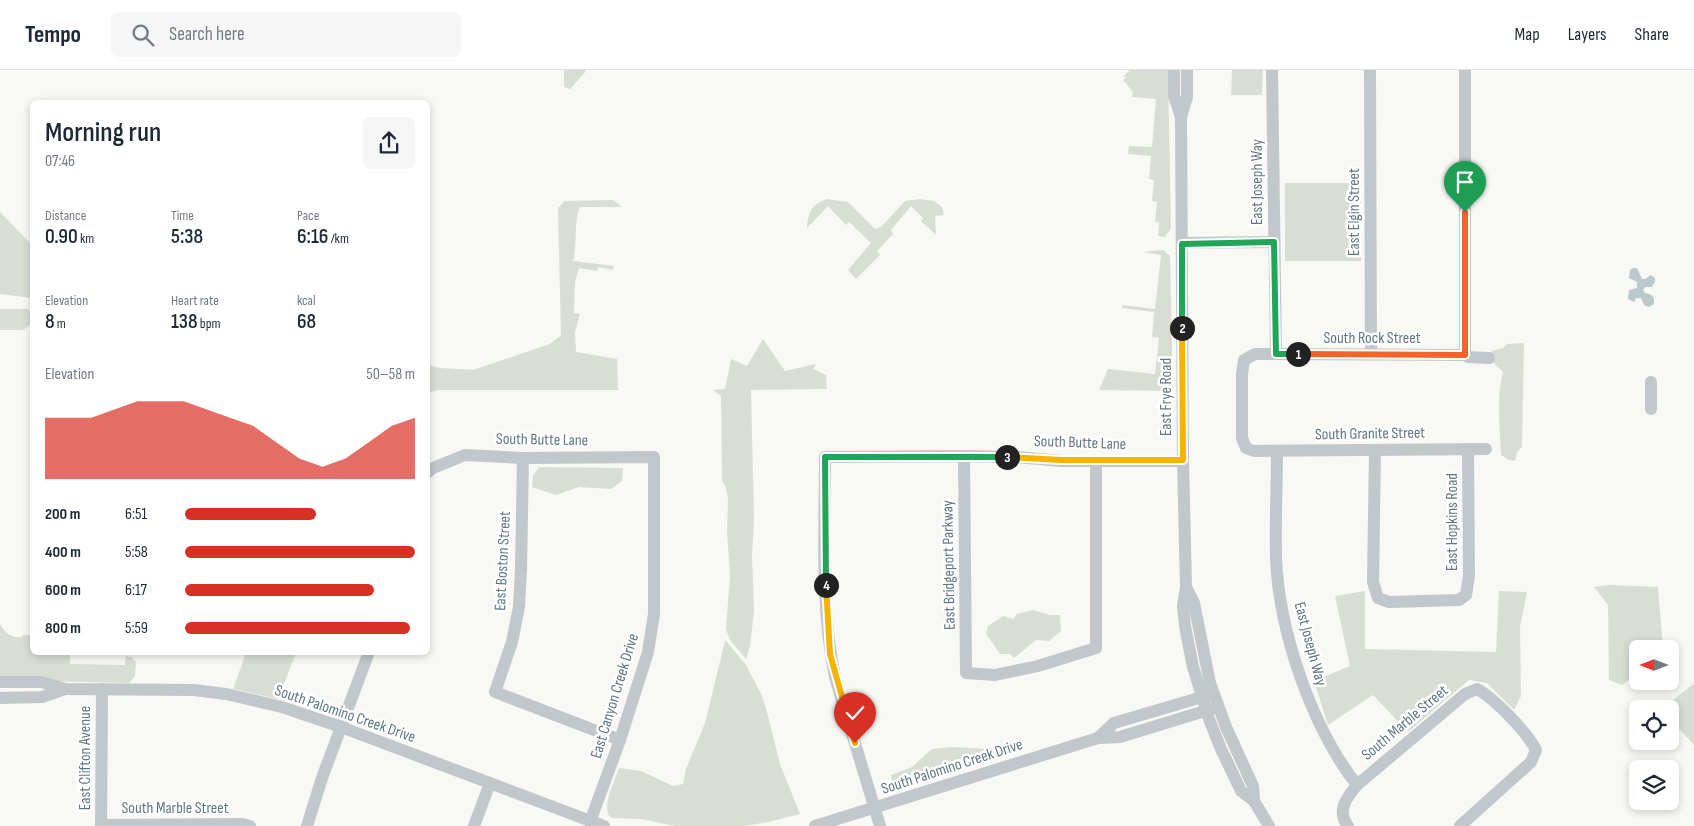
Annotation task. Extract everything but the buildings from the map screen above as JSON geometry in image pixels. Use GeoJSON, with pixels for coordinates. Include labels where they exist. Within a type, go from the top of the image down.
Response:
{"type":"FeatureCollection","features":[{"type":"Feature","properties":{"kind":"street","name":"East Frye Road"},"geometry":{"type":"LineString","coordinates":[[1174,70],[1174,96],[1181,117]]}},
{"type":"Feature","properties":{"kind":"street","name":"East Frye Road"},"geometry":{"type":"LineString","coordinates":[[1187,70],[1187,97],[1181,117],[1183,460],[1186,587],[1194,603],[1210,702],[1253,786],[1254,801],[1270,826]]}},
{"type":"Feature","properties":{"kind":"street","name":"East Joseph Way"},"geometry":{"type":"LineString","coordinates":[[1272,70],[1276,354]]}},
{"type":"Feature","properties":{"kind":"street","name":"East Elgin Street"},"geometry":{"type":"LineString","coordinates":[[1370,70],[1371,354]]}},
{"type":"Feature","properties":{"kind":"street"},"geometry":{"type":"LineString","coordinates":[[1465,70],[1465,355]]}},
{"type":"Feature","properties":{"kind":"street"},"geometry":{"type":"LineString","coordinates":[[1182,244],[1274,242]]}},
{"type":"Feature","properties":{"kind":"street","name":"South Rock Street"},"geometry":{"type":"LineString","coordinates":[[1254,452],[1246,448],[1242,438],[1242,374],[1244,360],[1255,354],[1465,355],[1468,357],[1489,358]]}},
{"type":"Feature","properties":{"kind":"street"},"geometry":{"type":"LineString","coordinates":[[1651,382],[1651,408]]}},
{"type":"Feature","properties":{"kind":"street","name":"East Hopkins Road"},"geometry":{"type":"LineString","coordinates":[[1375,451],[1374,582],[1378,598],[1389,602],[1459,600],[1466,595],[1469,576],[1468,449]]}},
{"type":"Feature","properties":{"kind":"street","name":"South Granite Street"},"geometry":{"type":"LineString","coordinates":[[1254,452],[1486,449]]}},
{"type":"Feature","properties":{"kind":"street","name":"East Joseph Way"},"geometry":{"type":"LineString","coordinates":[[1277,452],[1276,559],[1286,623],[1310,705],[1325,736],[1344,768],[1357,785]]}},
{"type":"Feature","properties":{"kind":"street","name":"South Butte Lane"},"geometry":{"type":"LineString","coordinates":[[430,470],[465,455],[523,458],[654,457]]}},
{"type":"Feature","properties":{"kind":"street","name":"South Butte Lane"},"geometry":{"type":"LineString","coordinates":[[874,809],[830,654],[826,578],[825,457],[964,456],[1096,461],[1183,460]]}},
{"type":"Feature","properties":{"kind":"street","name":"East Bridgeport Parkway"},"geometry":{"type":"LineString","coordinates":[[964,456],[966,673],[996,675],[1038,666],[1096,648],[1096,461]]}},
{"type":"Feature","properties":{"kind":"street","name":"East Canyon Creek Drive"},"geometry":{"type":"LineString","coordinates":[[590,822],[620,740],[648,652],[654,614],[654,457]]}},
{"type":"Feature","properties":{"kind":"street","name":"East Boston Street"},"geometry":{"type":"LineString","coordinates":[[523,458],[522,570],[519,607],[512,642],[495,692],[620,740]]}},
{"type":"Feature","properties":{"kind":"street"},"geometry":{"type":"LineString","coordinates":[[307,826],[368,655]]}},
{"type":"Feature","properties":{"kind":"street","name":"South Palomino Creek Drive"},"geometry":{"type":"LineString","coordinates":[[0,682],[42,682],[65,690]]}},
{"type":"Feature","properties":{"kind":"street","name":"South Palomino Creek Drive"},"geometry":{"type":"LineString","coordinates":[[0,698],[42,697],[65,690],[102,689],[194,690],[226,694],[282,707],[341,727],[604,826]]}},
{"type":"Feature","properties":{"kind":"street","name":"East Clifton Avenue"},"geometry":{"type":"LineString","coordinates":[[101,826],[102,689]]}},
{"type":"Feature","properties":{"kind":"street","name":"South Marble Street"},"geometry":{"type":"LineString","coordinates":[[1357,785],[1465,694],[1477,689],[1493,700],[1531,740],[1536,750],[1531,762],[1460,826]]}},
{"type":"Feature","properties":{"kind":"street","name":"South Palomino Creek Drive"},"geometry":{"type":"LineString","coordinates":[[815,826],[1098,738],[1120,738],[1210,702]]}},
{"type":"Feature","properties":{"kind":"street"},"geometry":{"type":"LineString","coordinates":[[474,826],[490,783]]}},
{"type":"Feature","properties":{"kind":"street"},"geometry":{"type":"LineString","coordinates":[[1348,826],[1342,811],[1345,800],[1357,785]]}},
{"type":"Feature","properties":{"kind":"street"},"geometry":{"type":"LineString","coordinates":[[874,809],[880,826]]}},
{"type":"Feature","properties":{"kind":"street","name":"South Marble Street"},"geometry":{"type":"LineString","coordinates":[[101,826],[242,824],[250,826]]}},
{"type":"Feature","properties":{"kind":"shaded area"},"geometry":{"type":"Polygon","coordinates":[[[564,70],[586,71],[570,89],[564,87],[564,70]]]}},
{"type":"Feature","properties":{"kind":"shaded area"},"geometry":{"type":"Polygon","coordinates":[[[1130,70],[1168,70],[1171,228],[1165,237],[1158,236],[1159,222],[1155,222],[1157,202],[1152,201],[1154,180],[1149,179],[1151,156],[1128,154],[1129,146],[1152,147],[1156,99],[1132,97],[1133,92],[1123,80],[1130,70]]]}},
{"type":"Feature","properties":{"kind":"shaded area"},"geometry":{"type":"Polygon","coordinates":[[[1232,70],[1263,70],[1262,95],[1231,95],[1232,70]]]}},
{"type":"Feature","properties":{"kind":"shaded area"},"geometry":{"type":"Polygon","coordinates":[[[1285,183],[1361,183],[1361,261],[1285,261],[1285,183]]]}},
{"type":"Feature","properties":{"kind":"shaded area"},"geometry":{"type":"Polygon","coordinates":[[[827,199],[848,202],[875,229],[881,227],[905,201],[920,199],[934,201],[942,207],[944,215],[935,216],[936,235],[921,221],[923,218],[911,206],[891,230],[893,234],[877,251],[880,255],[856,279],[848,270],[871,243],[849,222],[846,225],[828,206],[807,228],[808,217],[814,206],[827,199]]]}},
{"type":"Feature","properties":{"kind":"shaded area"},"geometry":{"type":"Polygon","coordinates":[[[613,200],[622,207],[580,207],[573,261],[614,266],[613,270],[598,267],[597,271],[579,268],[575,282],[574,313],[580,314],[575,332],[576,352],[617,359],[618,390],[438,390],[430,392],[430,366],[473,370],[550,344],[561,335],[558,208],[565,201],[613,200]]]}},
{"type":"Feature","properties":{"kind":"shaded area"},"geometry":{"type":"Polygon","coordinates":[[[0,212],[30,243],[30,298],[0,294],[0,212]]]}},
{"type":"Feature","properties":{"kind":"shaded area"},"geometry":{"type":"Polygon","coordinates":[[[1163,250],[1170,256],[1173,391],[1099,390],[1108,369],[1155,374],[1159,338],[1152,337],[1154,312],[1122,308],[1122,305],[1155,309],[1161,255],[1142,252],[1163,250]]]}},
{"type":"Feature","properties":{"kind":"shaded area"},"geometry":{"type":"Polygon","coordinates":[[[1637,268],[1642,279],[1651,275],[1655,278],[1652,287],[1645,287],[1643,290],[1645,293],[1652,295],[1654,299],[1654,304],[1649,307],[1644,305],[1641,298],[1636,298],[1634,302],[1628,299],[1629,290],[1637,288],[1637,282],[1629,278],[1630,270],[1637,268]]]}},
{"type":"Feature","properties":{"kind":"shaded area"},"geometry":{"type":"Polygon","coordinates":[[[0,309],[28,309],[30,312],[30,325],[23,330],[0,330],[0,309]]]}},
{"type":"Feature","properties":{"kind":"shaded area"},"geometry":{"type":"Polygon","coordinates":[[[763,339],[785,371],[816,364],[813,369],[826,375],[827,389],[751,390],[754,611],[750,646],[746,659],[730,640],[726,629],[730,577],[727,530],[728,498],[722,481],[721,396],[713,390],[725,389],[731,359],[747,366],[763,339]]]}},
{"type":"Feature","properties":{"kind":"shaded area"},"geometry":{"type":"Polygon","coordinates":[[[1524,343],[1522,447],[1517,452],[1515,461],[1501,455],[1499,403],[1503,372],[1493,362],[1491,351],[1503,348],[1507,344],[1524,343]]]}},
{"type":"Feature","properties":{"kind":"shaded area"},"geometry":{"type":"Polygon","coordinates":[[[539,467],[623,468],[622,481],[611,489],[579,487],[556,495],[532,487],[533,476],[539,467]]]}},
{"type":"Feature","properties":{"kind":"shaded area"},"geometry":{"type":"Polygon","coordinates":[[[1609,585],[1658,587],[1662,640],[1629,640],[1629,679],[1622,685],[1609,680],[1608,605],[1594,587],[1609,585]]]}},
{"type":"Feature","properties":{"kind":"shaded area"},"geometry":{"type":"Polygon","coordinates":[[[1365,591],[1365,649],[1496,652],[1499,591],[1527,592],[1520,627],[1521,696],[1514,710],[1487,683],[1469,680],[1408,732],[1373,695],[1328,725],[1314,681],[1350,666],[1335,596],[1365,591]]]}},
{"type":"Feature","properties":{"kind":"shaded area"},"geometry":{"type":"Polygon","coordinates":[[[1033,610],[1050,615],[1060,615],[1061,631],[1049,641],[1036,640],[1014,658],[1010,654],[1000,654],[986,634],[988,626],[1003,616],[1013,619],[1017,614],[1033,610]]]}},
{"type":"Feature","properties":{"kind":"shaded area"},"geometry":{"type":"Polygon","coordinates":[[[0,624],[12,636],[22,637],[23,635],[30,635],[30,655],[70,655],[70,664],[125,665],[126,656],[132,657],[136,663],[135,676],[129,683],[0,680],[0,624]]]}},
{"type":"Feature","properties":{"kind":"shaded area"},"geometry":{"type":"Polygon","coordinates":[[[725,641],[746,665],[761,694],[780,764],[800,814],[744,826],[675,826],[641,819],[611,818],[607,808],[608,801],[619,768],[641,771],[673,786],[683,784],[686,769],[705,723],[725,641]]]}},
{"type":"Feature","properties":{"kind":"shaded area"},"geometry":{"type":"Polygon","coordinates":[[[245,655],[295,655],[278,699],[233,689],[245,655]]]}},
{"type":"Feature","properties":{"kind":"shaded area"},"geometry":{"type":"Polygon","coordinates":[[[1694,685],[1694,745],[1679,729],[1679,700],[1673,700],[1694,685]]]}},
{"type":"Feature","properties":{"kind":"shaded area"},"geometry":{"type":"Polygon","coordinates":[[[953,747],[988,749],[998,755],[947,768],[894,792],[891,775],[912,767],[932,749],[953,747]]]}},
{"type":"Feature","properties":{"kind":"route"},"geometry":{"type":"LineString","coordinates":[[855,743],[830,654],[826,578],[825,457],[964,456],[1096,461],[1183,460],[1182,244],[1274,242],[1276,354],[1465,355],[1465,212]]}}]}
